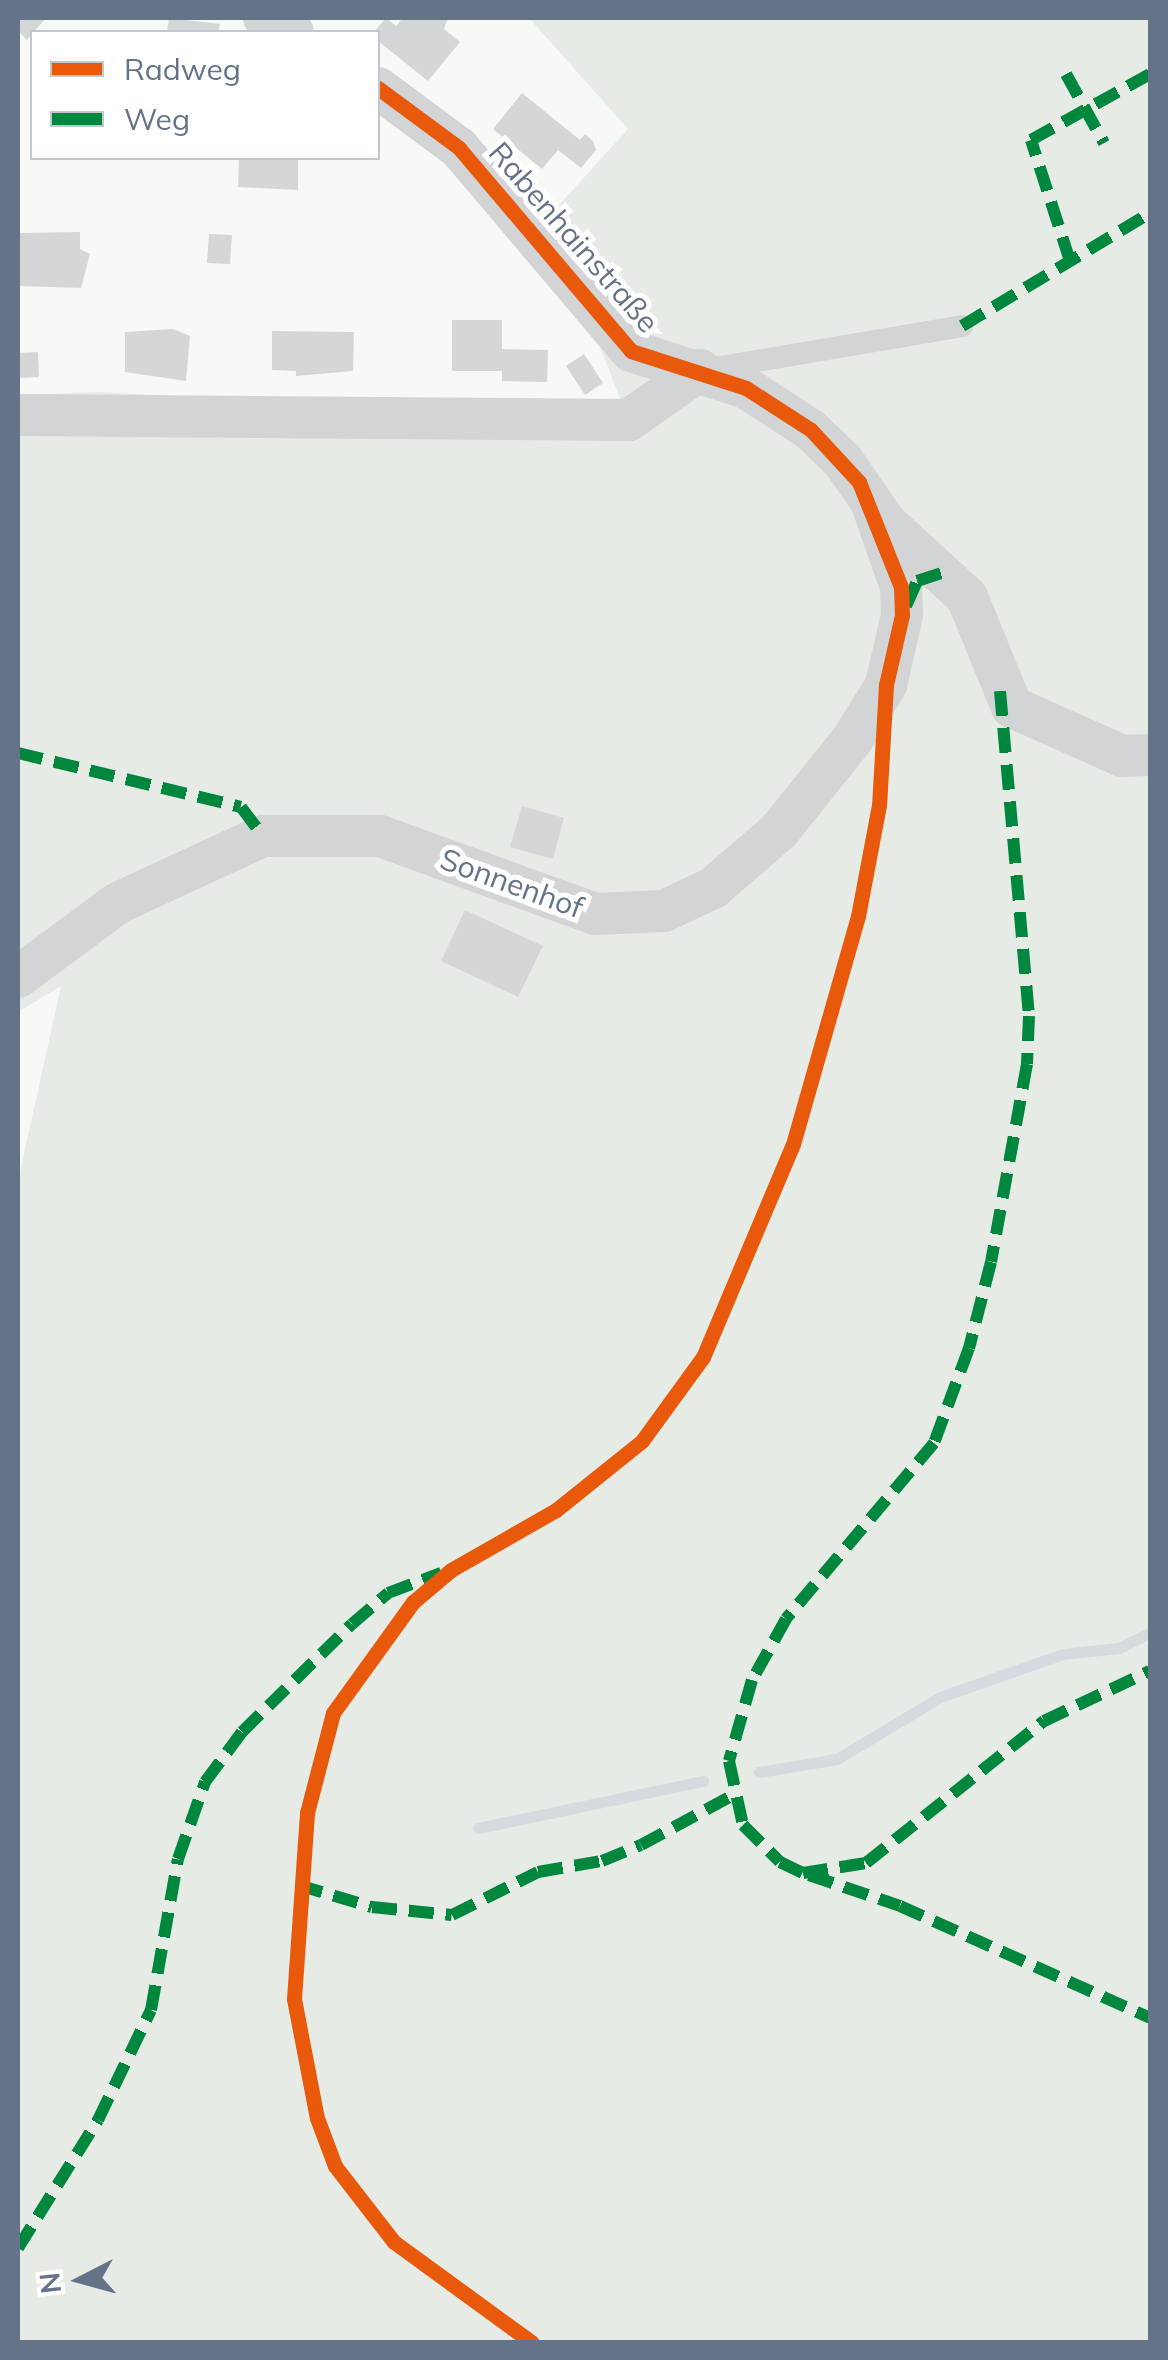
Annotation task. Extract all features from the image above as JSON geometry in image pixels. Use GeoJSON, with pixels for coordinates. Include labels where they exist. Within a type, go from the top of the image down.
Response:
{"type":"FeatureCollection","features":[{"type":"Feature","properties":{"kind":"street"},"geometry":{"type":"LineString","coordinates":[[264,18],[289,30]]}},
{"type":"Feature","properties":{"kind":"street","name":"Rabenhainstraße"},"geometry":{"type":"LineString","coordinates":[[380,90],[458,148],[631,351],[666,366],[700,370],[746,388],[811,430],[851,472],[874,510],[968,597],[1000,691],[1012,707],[1122,756],[1150,756]]}},
{"type":"Feature","properties":{"kind":"street"},"geometry":{"type":"LineString","coordinates":[[18,415],[629,420],[700,370]]}},
{"type":"Feature","properties":{"kind":"street","name":"Sonnenhof"},"geometry":{"type":"LineString","coordinates":[[18,977],[118,903],[262,836],[380,836],[595,914],[664,911],[712,888],[779,831],[852,740],[886,685],[902,615],[901,587],[874,510]]}},
{"type":"Feature","properties":{"kind":"lane"},"geometry":{"type":"LineString","coordinates":[[700,370],[962,326]]}},
{"type":"Feature","properties":{"kind":"shaded area"},"geometry":{"type":"Polygon","coordinates":[[[529,18],[1150,18],[1150,2342],[18,2342],[18,1181],[61,986],[18,1012],[18,395],[97,392],[628,419],[549,216],[628,129],[529,18]]]}},
{"type":"Feature","properties":{"kind":"building"},"geometry":{"type":"Polygon","coordinates":[[[18,18],[46,18],[36,30],[30,30],[27,40],[18,31],[18,18]]]}},
{"type":"Feature","properties":{"kind":"building"},"geometry":{"type":"Polygon","coordinates":[[[169,18],[220,24],[218,30],[167,30],[169,18]]]}},
{"type":"Feature","properties":{"kind":"building"},"geometry":{"type":"Polygon","coordinates":[[[386,18],[396,26],[403,18],[448,18],[444,29],[460,42],[428,81],[380,43],[380,30],[376,30],[386,18]]]}},
{"type":"Feature","properties":{"kind":"building"},"geometry":{"type":"Polygon","coordinates":[[[522,93],[580,140],[585,134],[593,141],[596,150],[581,168],[558,150],[542,169],[493,129],[522,93]]]}},
{"type":"Feature","properties":{"kind":"building"},"geometry":{"type":"Polygon","coordinates":[[[239,160],[298,160],[298,190],[238,187],[239,160]]]}},
{"type":"Feature","properties":{"kind":"building"},"geometry":{"type":"Polygon","coordinates":[[[80,232],[80,249],[90,254],[81,288],[18,286],[18,233],[80,232]]]}},
{"type":"Feature","properties":{"kind":"building"},"geometry":{"type":"Polygon","coordinates":[[[209,234],[232,235],[230,264],[207,263],[209,234]]]}},
{"type":"Feature","properties":{"kind":"building"},"geometry":{"type":"Polygon","coordinates":[[[452,320],[502,320],[502,349],[548,350],[547,382],[502,381],[502,371],[452,371],[452,320]]]}},
{"type":"Feature","properties":{"kind":"building"},"geometry":{"type":"Polygon","coordinates":[[[173,329],[190,336],[186,381],[125,372],[125,332],[173,329]]]}},
{"type":"Feature","properties":{"kind":"building"},"geometry":{"type":"Polygon","coordinates":[[[272,331],[354,332],[353,371],[296,376],[296,371],[272,370],[272,331]]]}},
{"type":"Feature","properties":{"kind":"building"},"geometry":{"type":"Polygon","coordinates":[[[38,352],[39,377],[18,378],[18,353],[38,352]]]}},
{"type":"Feature","properties":{"kind":"building"},"geometry":{"type":"Polygon","coordinates":[[[584,354],[603,383],[585,395],[566,366],[584,354]]]}},
{"type":"Feature","properties":{"kind":"building"},"geometry":{"type":"Polygon","coordinates":[[[522,806],[564,818],[553,859],[510,847],[522,806]]]}},
{"type":"Feature","properties":{"kind":"building"},"geometry":{"type":"Polygon","coordinates":[[[465,910],[543,946],[518,997],[441,961],[465,910]]]}},
{"type":"Feature","properties":{"kind":"waterway"},"geometry":{"type":"LineString","coordinates":[[759,1772],[837,1759],[940,1697],[1063,1654],[1119,1648],[1150,1633]]}},
{"type":"Feature","properties":{"kind":"waterway"},"geometry":{"type":"LineString","coordinates":[[478,1828],[703,1781]]}},
{"type":"Feature","properties":{"kind":"marked path"},"geometry":{"type":"LineString","coordinates":[[1066,74],[1104,143]]}},
{"type":"Feature","properties":{"kind":"marked path"},"geometry":{"type":"LineString","coordinates":[[1070,261],[1031,140],[1150,74]]}},
{"type":"Feature","properties":{"kind":"marked path"},"geometry":{"type":"LineString","coordinates":[[962,326],[1150,213]]}},
{"type":"Feature","properties":{"kind":"marked path"},"geometry":{"type":"LineString","coordinates":[[906,606],[917,581],[944,572]]}},
{"type":"Feature","properties":{"kind":"marked path"},"geometry":{"type":"LineString","coordinates":[[1000,691],[1029,1016],[1027,1064],[991,1262],[969,1348],[934,1443],[786,1619],[752,1680],[729,1761],[743,1825],[780,1862],[803,1873],[866,1863],[1044,1721],[1150,1671]]}},
{"type":"Feature","properties":{"kind":"marked path"},"geometry":{"type":"LineString","coordinates":[[18,753],[241,807],[263,836]]}},
{"type":"Feature","properties":{"kind":"marked path"},"geometry":{"type":"LineString","coordinates":[[18,2248],[98,2120],[151,2010],[178,1859],[205,1782],[242,1732],[352,1624],[388,1593],[441,1573]]}},
{"type":"Feature","properties":{"kind":"marked path"},"geometry":{"type":"LineString","coordinates":[[298,1885],[372,1907],[452,1915],[538,1872],[602,1861],[641,1845],[735,1794]]}},
{"type":"Feature","properties":{"kind":"marked path"},"geometry":{"type":"LineString","coordinates":[[809,1875],[900,1906],[1150,2018]]}},
{"type":"Feature","properties":{"kind":"cycle path"},"geometry":{"type":"LineString","coordinates":[[380,89],[459,148],[631,351],[746,388],[811,430],[859,482],[901,587],[902,615],[886,685],[879,805],[858,916],[793,1144],[703,1357],[642,1441],[556,1510],[451,1570],[413,1602],[333,1713],[307,1813],[294,1999],[317,2118],[335,2166],[394,2242],[531,2342]]}}]}
